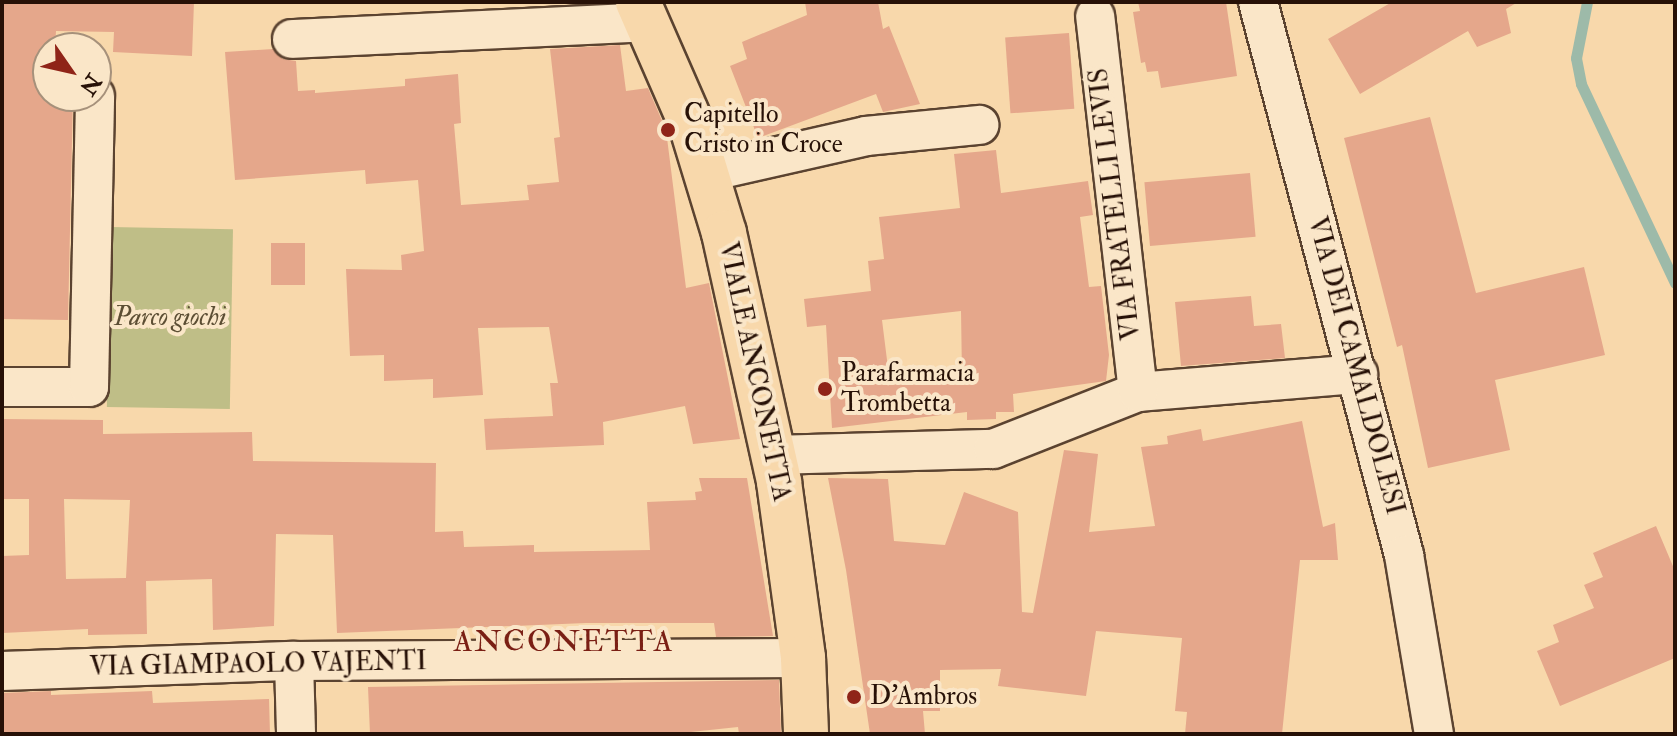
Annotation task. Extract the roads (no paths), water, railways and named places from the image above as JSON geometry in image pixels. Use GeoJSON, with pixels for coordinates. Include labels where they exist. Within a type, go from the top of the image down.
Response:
{"type":"FeatureCollection","features":[{"type":"Feature","properties":{"kind":"main road","name":"VIALE ANCONETTA"},"geometry":{"type":"LineString","coordinates":[[643,12],[708,172],[774,455],[803,658],[806,734]]}},
{"type":"Feature","properties":{"kind":"street","name":"VIA DEI CAMALDOLESI"},"geometry":{"type":"LineString","coordinates":[[1258,2],[1404,555],[1434,734]]}},
{"type":"Feature","properties":{"kind":"street","name":"VIALE ANCONETTA"},"geometry":{"type":"LineString","coordinates":[[292,39],[643,12]]}},
{"type":"Feature","properties":{"kind":"street","name":"VIA FRATELLI LEVIS"},"geometry":{"type":"LineString","coordinates":[[1095,16],[1138,392]]}},
{"type":"Feature","properties":{"kind":"street"},"geometry":{"type":"LineString","coordinates":[[2,387],[89,387],[95,112]]}},
{"type":"Feature","properties":{"kind":"street"},"geometry":{"type":"LineString","coordinates":[[708,172],[866,136],[979,125]]}},
{"type":"Feature","properties":{"kind":"street"},"geometry":{"type":"LineString","coordinates":[[774,455],[993,449],[1138,392],[1358,374]]}},
{"type":"Feature","properties":{"kind":"street","name":"VIA GIAMPAOLO VAJENTI"},"geometry":{"type":"LineString","coordinates":[[2,671],[294,661],[803,658]]}},
{"type":"Feature","properties":{"kind":"street"},"geometry":{"type":"LineString","coordinates":[[294,661],[296,734]]}},
{"type":"Feature","properties":{"kind":"waterway"},"geometry":{"type":"LineString","coordinates":[[1587,2],[1576,58],[1581,84],[1675,283]]}},
{"type":"Feature","properties":{"kind":"place","name":"Capitello Cristo in Croce"},"geometry":{"type":"Point","coordinates":[668,130]}},
{"type":"Feature","properties":{"kind":"place","name":"Parafarmacia Trombetta"},"geometry":{"type":"Point","coordinates":[825,389]}},
{"type":"Feature","properties":{"kind":"place","name":"D'Ambros"},"geometry":{"type":"Point","coordinates":[854,697]}},
{"type":"Feature","properties":{"kind":"district","name":"ANCONETTA"},"geometry":{"type":"Point","coordinates":[564,642]}},
{"type":"Feature","properties":{"kind":"park label","name":"Parco giochi"},"geometry":{"type":"Point","coordinates":[170,318]}}]}
